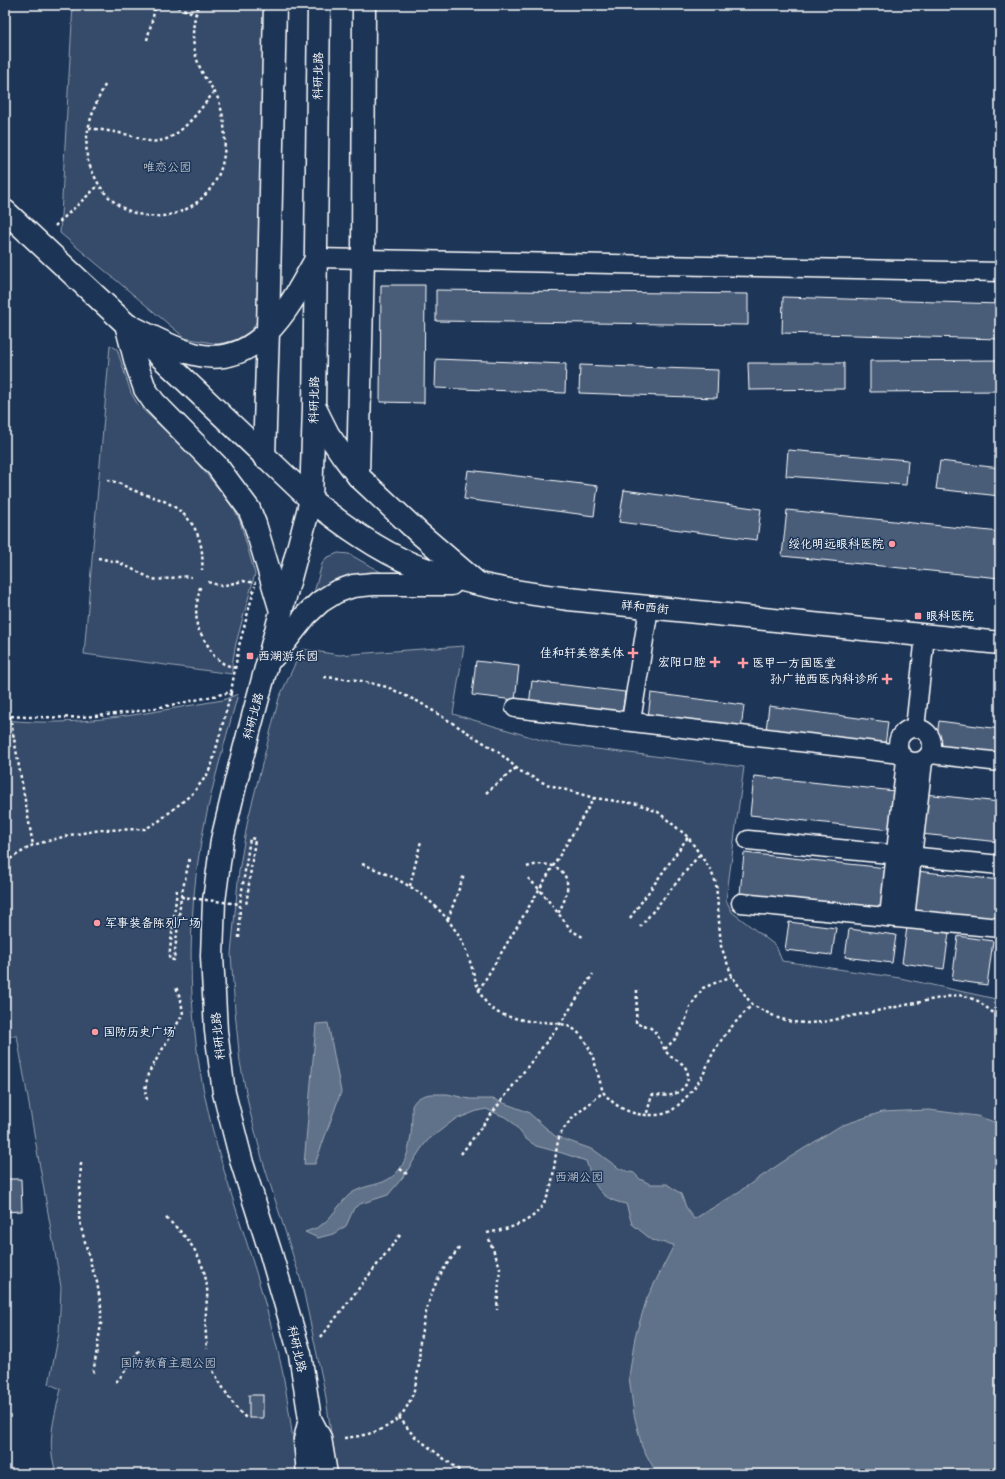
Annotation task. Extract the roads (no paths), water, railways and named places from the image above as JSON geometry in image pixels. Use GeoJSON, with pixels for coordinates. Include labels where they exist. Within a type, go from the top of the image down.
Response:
{"type":"FeatureCollection","features":[{"type":"Feature","properties":{"kind":"main road"},"geometry":{"type":"LineString","coordinates":[[264,456],[275,5]]}},
{"type":"Feature","properties":{"kind":"main road","name":"科研北路"},"geometry":{"type":"LineString","coordinates":[[319,5],[314,407],[311,500],[240,765],[224,833],[214,900],[212,956],[216,1032],[224,1093],[242,1163],[298,1346],[310,1419],[320,1438],[326,1474]]}},
{"type":"Feature","properties":{"kind":"main road"},"geometry":{"type":"LineString","coordinates":[[358,476],[363,258],[364,5]]}},
{"type":"Feature","properties":{"kind":"main road","name":"祥和西街"},"geometry":{"type":"LineString","coordinates":[[5,211],[311,500],[348,528],[374,544],[413,564],[446,576],[517,592],[649,608],[1000,643]]}},
{"type":"Feature","properties":{"kind":"main road"},"geometry":{"type":"LineString","coordinates":[[126,324],[176,348],[196,355],[215,357],[232,354],[246,349],[268,331],[286,310],[316,258]]}},
{"type":"Feature","properties":{"kind":"main road"},"geometry":{"type":"LineString","coordinates":[[126,324],[145,389],[154,402],[217,466],[249,509],[255,524],[281,611]]}},
{"type":"Feature","properties":{"kind":"main road"},"geometry":{"type":"LineString","coordinates":[[314,407],[328,434],[358,476],[418,533],[479,584]]}},
{"type":"Feature","properties":{"kind":"main road"},"geometry":{"type":"LineString","coordinates":[[267,666],[306,615],[320,602],[336,592],[353,586],[373,584],[479,584]]}},
{"type":"Feature","properties":{"kind":"main road","name":"科研北路"},"geometry":{"type":"LineString","coordinates":[[308,1474],[305,1440],[310,1419]]}},
{"type":"Feature","properties":{"kind":"street"},"geometry":{"type":"LineString","coordinates":[[316,258],[1000,272]]}},
{"type":"Feature","properties":{"kind":"street"},"geometry":{"type":"LineString","coordinates":[[631,721],[649,608]]}},
{"type":"Feature","properties":{"kind":"street"},"geometry":{"type":"LineString","coordinates":[[915,728],[925,636]]}},
{"type":"Feature","properties":{"kind":"street"},"geometry":{"type":"LineString","coordinates":[[516,708],[915,757],[1000,762]]}},
{"type":"Feature","properties":{"kind":"street"},"geometry":{"type":"LineString","coordinates":[[897,917],[915,757],[933,745],[926,731],[915,728],[909,729],[900,737],[898,748],[915,757]]}},
{"type":"Feature","properties":{"kind":"street"},"geometry":{"type":"LineString","coordinates":[[748,840],[1000,865]]}},
{"type":"Feature","properties":{"kind":"street"},"geometry":{"type":"LineString","coordinates":[[741,903],[1000,928]]}},
{"type":"Feature","properties":{"kind":"place","name":"绥化明远眼科医院"},"geometry":{"type":"Point","coordinates":[892,544]}},
{"type":"Feature","properties":{"kind":"place","name":"眼科医院"},"geometry":{"type":"Point","coordinates":[918,616]}},
{"type":"Feature","properties":{"kind":"place","name":"佳和轩美容美体"},"geometry":{"type":"Point","coordinates":[633,653]}},
{"type":"Feature","properties":{"kind":"place","name":"西湖游乐园"},"geometry":{"type":"Point","coordinates":[250,656]}},
{"type":"Feature","properties":{"kind":"place","name":"宏阳口腔"},"geometry":{"type":"Point","coordinates":[715,662]}},
{"type":"Feature","properties":{"kind":"place","name":"医甲一方国医堂"},"geometry":{"type":"Point","coordinates":[743,663]}},
{"type":"Feature","properties":{"kind":"place","name":"孙广艳西医内科诊所"},"geometry":{"type":"Point","coordinates":[887,679]}},
{"type":"Feature","properties":{"kind":"place","name":"军事装备陈列广场"},"geometry":{"type":"Point","coordinates":[97,923]}},
{"type":"Feature","properties":{"kind":"place","name":"国防历史广场"},"geometry":{"type":"Point","coordinates":[95,1032]}},
{"type":"Feature","properties":{"kind":"park label","name":"唯恋公园"},"geometry":{"type":"Point","coordinates":[167,167]}},
{"type":"Feature","properties":{"kind":"park label","name":"西湖公园"},"geometry":{"type":"Point","coordinates":[579,1177]}},
{"type":"Feature","properties":{"kind":"park label","name":"国防教育主题公园"},"geometry":{"type":"Point","coordinates":[168,1363]}}]}
